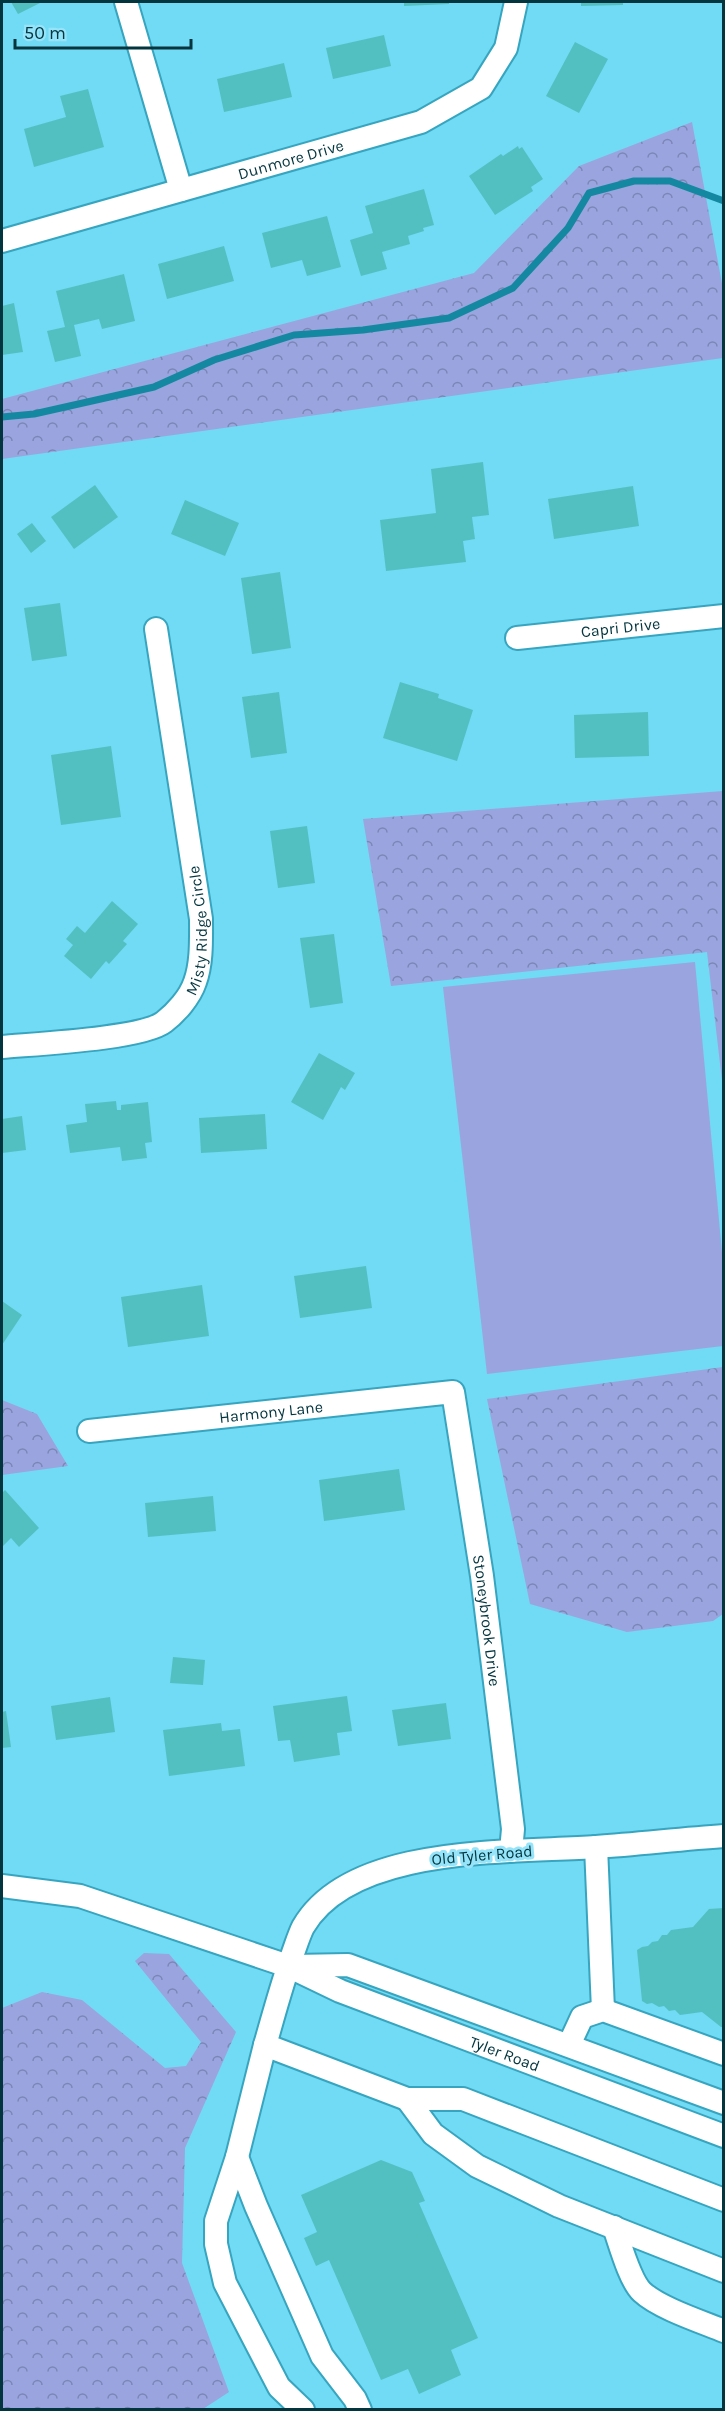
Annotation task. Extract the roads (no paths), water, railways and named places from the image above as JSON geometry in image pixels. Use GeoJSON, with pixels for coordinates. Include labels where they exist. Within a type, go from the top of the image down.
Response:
{"type":"FeatureCollection","features":[{"type":"Feature","properties":{"kind":"street"},"geometry":{"type":"LineString","coordinates":[[126,2],[181,190]]}},
{"type":"Feature","properties":{"kind":"street","name":"Dunmore Drive"},"geometry":{"type":"LineString","coordinates":[[2,241],[136,205],[181,190],[421,122],[481,88],[506,48],[516,2]]}},
{"type":"Feature","properties":{"kind":"street","name":"Capri Drive"},"geometry":{"type":"LineString","coordinates":[[517,638],[723,616]]}},
{"type":"Feature","properties":{"kind":"street","name":"Misty Ridge Circle"},"geometry":{"type":"LineString","coordinates":[[2,1047],[136,1033],[163,1023],[181,1005],[195,983],[201,952],[201,919],[156,629]]}},
{"type":"Feature","properties":{"kind":"street","name":"Harmony Lane"},"geometry":{"type":"LineString","coordinates":[[89,1431],[453,1392]]}},
{"type":"Feature","properties":{"kind":"street","name":"Stoneybrook Drive"},"geometry":{"type":"LineString","coordinates":[[453,1392],[482,1576],[513,1829],[511,1851]]}},
{"type":"Feature","properties":{"kind":"street","name":"Old Tyler Road"},"geometry":{"type":"LineString","coordinates":[[303,2409],[279,2387],[225,2283],[216,2244],[216,2221],[237,2157],[265,2044],[288,1966],[303,1927],[324,1902],[351,1882],[384,1869],[423,1860],[511,1851],[596,1847],[723,1836]]}},
{"type":"Feature","properties":{"kind":"street"},"geometry":{"type":"LineString","coordinates":[[596,1847],[603,2010]]}},
{"type":"Feature","properties":{"kind":"street","name":"Tyler Road"},"geometry":{"type":"LineString","coordinates":[[2,1886],[80,1896],[288,1966],[340,1991],[723,2136]]}},
{"type":"Feature","properties":{"kind":"street","name":"Tyler Road"},"geometry":{"type":"LineString","coordinates":[[288,1966],[348,1965],[723,2103]]}},
{"type":"Feature","properties":{"kind":"street"},"geometry":{"type":"LineString","coordinates":[[569,2045],[582,2017],[603,2010],[723,2054]]}},
{"type":"Feature","properties":{"kind":"street"},"geometry":{"type":"LineString","coordinates":[[265,2044],[407,2099],[463,2099],[723,2200]]}},
{"type":"Feature","properties":{"kind":"street"},"geometry":{"type":"LineString","coordinates":[[407,2099],[433,2134],[477,2166],[559,2206],[723,2271]]}},
{"type":"Feature","properties":{"kind":"street"},"geometry":{"type":"LineString","coordinates":[[433,2134],[441,2119],[463,2099]]}},
{"type":"Feature","properties":{"kind":"street"},"geometry":{"type":"LineString","coordinates":[[237,2157],[322,2356],[360,2409]]}},
{"type":"Feature","properties":{"kind":"street"},"geometry":{"type":"LineString","coordinates":[[220,2207],[231,2203],[256,2206]]}},
{"type":"Feature","properties":{"kind":"street"},"geometry":{"type":"LineString","coordinates":[[614,2227],[629,2268],[642,2292],[678,2313],[723,2331]]}},
{"type":"Feature","properties":{"kind":"waterway"},"geometry":{"type":"LineString","coordinates":[[2,417],[34,414],[154,387],[214,360],[294,335],[363,330],[449,318],[513,288],[568,228],[589,193],[634,181],[670,181],[724,201]]}}]}
